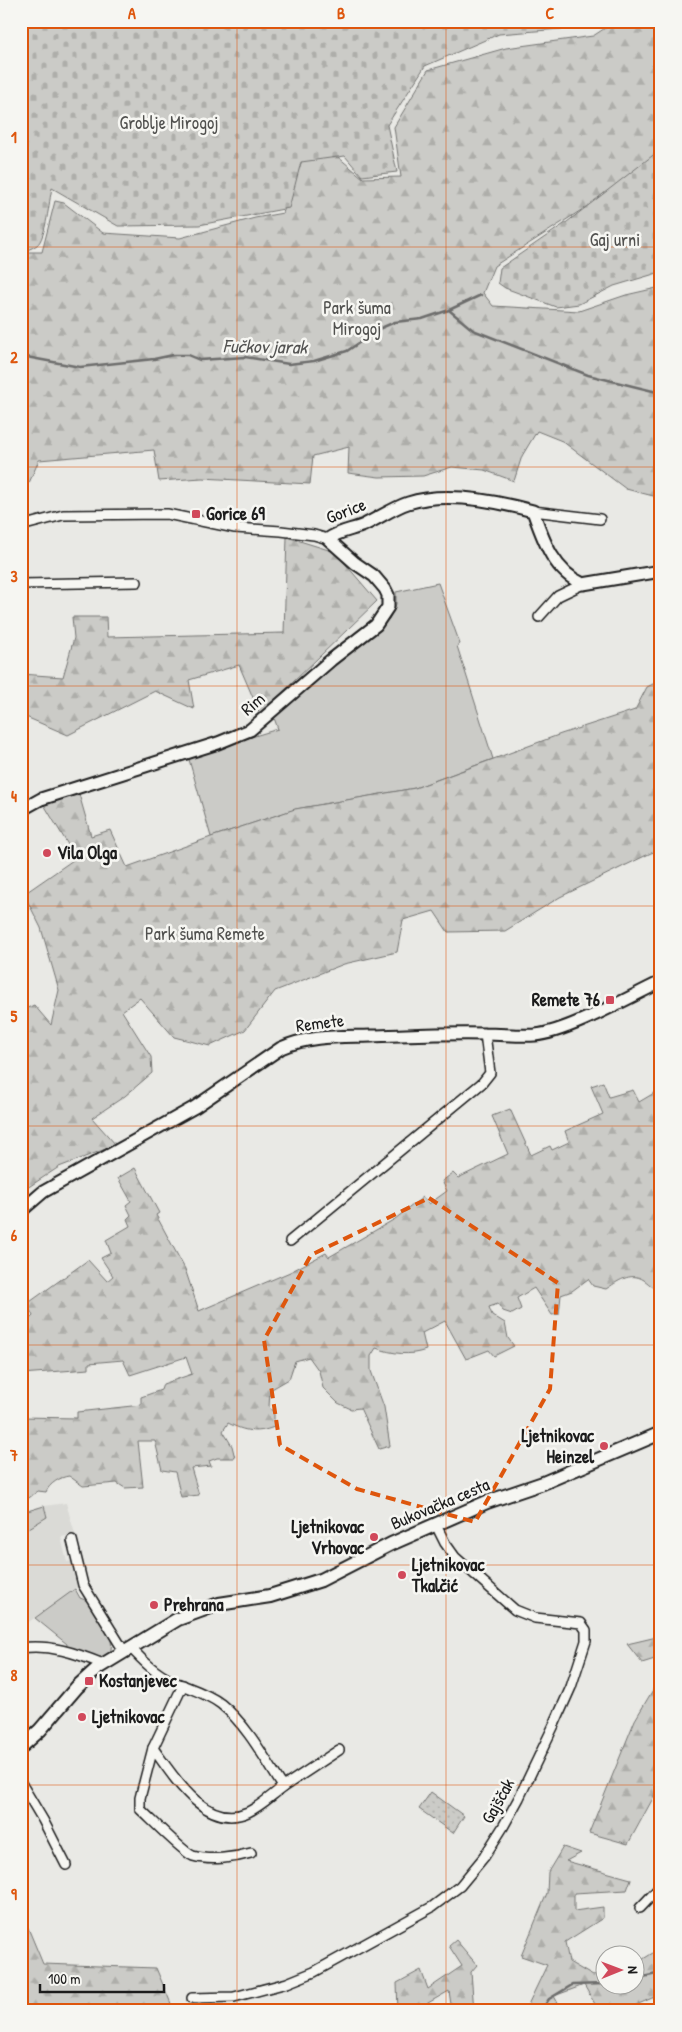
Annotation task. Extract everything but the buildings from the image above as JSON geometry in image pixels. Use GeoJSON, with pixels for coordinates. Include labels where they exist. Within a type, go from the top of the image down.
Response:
{"type":"FeatureCollection","features":[{"type":"Feature","properties":{"kind":"main road","name":"Bukovačka cesta"},"geometry":{"type":"LineString","coordinates":[[21,1747],[56,1713],[87,1678],[103,1664],[164,1626],[190,1613],[219,1604],[270,1596],[321,1580],[391,1544],[494,1499],[544,1483],[661,1433]]}},
{"type":"Feature","properties":{"kind":"street","name":"Gorice"},"geometry":{"type":"LineString","coordinates":[[21,526],[62,516],[167,514],[235,528],[281,531],[328,539],[362,526],[408,503],[432,497],[484,501],[532,511],[600,519]]}},
{"type":"Feature","properties":{"kind":"street"},"geometry":{"type":"LineString","coordinates":[[532,511],[552,558],[569,576],[583,584]]}},
{"type":"Feature","properties":{"kind":"street","name":"Rim"},"geometry":{"type":"LineString","coordinates":[[21,810],[41,799],[218,743],[250,730],[331,660],[376,625],[388,607],[388,595],[385,589],[374,576],[355,563],[328,539]]}},
{"type":"Feature","properties":{"kind":"street"},"geometry":{"type":"LineString","coordinates":[[539,616],[558,596],[583,584],[661,571]]}},
{"type":"Feature","properties":{"kind":"street"},"geometry":{"type":"LineString","coordinates":[[21,584],[137,582]]}},
{"type":"Feature","properties":{"kind":"street","name":"Remete"},"geometry":{"type":"LineString","coordinates":[[21,1211],[43,1192],[195,1106],[281,1048],[297,1041],[314,1038],[486,1034],[535,1035],[580,1020],[661,982]]}},
{"type":"Feature","properties":{"kind":"street"},"geometry":{"type":"LineString","coordinates":[[290,1240],[482,1083],[490,1073],[486,1034]]}},
{"type":"Feature","properties":{"kind":"street","name":"Gajščak"},"geometry":{"type":"LineString","coordinates":[[192,1998],[234,1997],[314,1972],[432,1906],[451,1894],[471,1875],[484,1857],[519,1798],[571,1687],[586,1641],[586,1630],[581,1623],[534,1618],[515,1610],[455,1557],[436,1525]]}},
{"type":"Feature","properties":{"kind":"street"},"geometry":{"type":"LineString","coordinates":[[72,1540],[83,1585],[127,1649],[153,1670],[214,1700],[227,1709],[243,1728],[283,1787]]}},
{"type":"Feature","properties":{"kind":"street"},"geometry":{"type":"LineString","coordinates":[[21,1648],[46,1647],[64,1650],[103,1664]]}},
{"type":"Feature","properties":{"kind":"street"},"geometry":{"type":"LineString","coordinates":[[182,1685],[153,1748],[140,1798],[140,1809],[192,1856],[216,1858],[251,1853]]}},
{"type":"Feature","properties":{"kind":"street"},"geometry":{"type":"LineString","coordinates":[[153,1748],[170,1771],[202,1807],[215,1814],[224,1816],[246,1813],[339,1750]]}},
{"type":"Feature","properties":{"kind":"street"},"geometry":{"type":"LineString","coordinates":[[21,1783],[66,1865]]}},
{"type":"Feature","properties":{"kind":"street"},"geometry":{"type":"LineString","coordinates":[[640,1908],[661,1886]]}},
{"type":"Feature","properties":{"kind":"highlighted area"},"geometry":{"type":"Polygon","coordinates":[[[429,1198],[558,1283],[550,1389],[475,1522],[357,1489],[280,1445],[264,1340],[311,1255],[429,1198]]]}},
{"type":"Feature","properties":{"kind":"shaded area"},"geometry":{"type":"Polygon","coordinates":[[[66,1503],[75,1534],[61,1537],[67,1562],[71,1561],[77,1586],[74,1592],[21,1627],[21,1533],[47,1517],[44,1506],[66,1503]]]}},
{"type":"Feature","properties":{"kind":"green space","name":"Groblje Mirogoj"},"geometry":{"type":"Polygon","coordinates":[[[21,21],[593,21],[585,27],[499,34],[425,66],[387,125],[397,172],[362,176],[345,156],[301,162],[289,208],[199,225],[118,226],[52,188],[43,235],[37,245],[22,252],[21,21]]]}},
{"type":"Feature","properties":{"kind":"green space","name":"Park šuma Mirogoj"},"geometry":{"type":"Polygon","coordinates":[[[616,21],[661,21],[661,159],[494,266],[483,293],[493,306],[579,311],[626,295],[661,287],[661,498],[626,489],[562,441],[537,431],[522,456],[514,481],[484,470],[452,467],[423,476],[379,477],[348,473],[349,447],[313,456],[310,484],[202,478],[159,481],[154,450],[39,460],[29,483],[21,483],[21,252],[42,252],[55,201],[64,203],[103,233],[180,238],[255,218],[283,213],[304,155],[331,151],[363,178],[401,177],[394,127],[428,70],[506,48],[593,36],[616,21]]]}},
{"type":"Feature","properties":{"kind":"green space","name":"Gaj urni"},"geometry":{"type":"Polygon","coordinates":[[[661,149],[661,272],[614,286],[579,304],[556,307],[505,288],[498,283],[500,268],[567,222],[661,149]]]}},
{"type":"Feature","properties":{"kind":"green space"},"geometry":{"type":"Polygon","coordinates":[[[287,537],[335,552],[377,601],[260,714],[239,665],[189,680],[194,709],[155,691],[68,735],[26,717],[21,719],[21,674],[63,677],[74,638],[72,617],[106,617],[107,637],[284,633],[287,537]]]}},
{"type":"Feature","properties":{"kind":"green space"},"geometry":{"type":"Polygon","coordinates":[[[438,583],[460,644],[457,646],[493,759],[415,788],[296,809],[211,837],[188,756],[278,729],[273,715],[389,619],[396,604],[396,592],[438,583]]]}},
{"type":"Feature","properties":{"kind":"green space","name":"Park šuma Remete"},"geometry":{"type":"Polygon","coordinates":[[[661,680],[661,850],[560,897],[505,931],[448,932],[434,911],[403,920],[397,952],[344,964],[275,991],[245,1030],[210,1046],[174,1037],[140,998],[122,1011],[151,1057],[152,1073],[125,1096],[92,1118],[116,1145],[59,1167],[21,1192],[21,1011],[34,1005],[51,1025],[59,990],[41,928],[24,894],[76,858],[43,803],[79,794],[91,836],[110,830],[127,867],[295,809],[415,788],[561,734],[635,710],[647,687],[661,680]]]}},
{"type":"Feature","properties":{"kind":"green space"},"geometry":{"type":"Polygon","coordinates":[[[603,1082],[609,1097],[633,1090],[639,1102],[661,1089],[661,1290],[644,1280],[634,1277],[624,1278],[606,1289],[593,1286],[588,1279],[572,1291],[561,1295],[559,1314],[552,1315],[534,1288],[517,1298],[521,1309],[512,1314],[503,1311],[498,1304],[489,1307],[492,1315],[505,1323],[508,1338],[514,1346],[494,1356],[489,1350],[466,1359],[445,1321],[422,1333],[426,1350],[401,1354],[376,1348],[371,1356],[371,1371],[384,1407],[390,1446],[379,1449],[360,1408],[351,1409],[338,1403],[323,1388],[319,1371],[309,1357],[295,1361],[289,1379],[270,1390],[269,1407],[274,1413],[274,1427],[251,1431],[228,1423],[223,1431],[232,1446],[235,1458],[217,1458],[209,1461],[211,1466],[191,1468],[199,1495],[181,1497],[175,1472],[162,1470],[155,1441],[138,1441],[143,1487],[125,1488],[117,1483],[83,1486],[69,1476],[55,1481],[46,1492],[38,1491],[21,1504],[21,1417],[77,1418],[77,1412],[141,1405],[141,1397],[161,1390],[163,1384],[192,1374],[186,1357],[130,1375],[123,1360],[89,1363],[89,1369],[21,1374],[21,1321],[25,1324],[33,1316],[27,1304],[88,1260],[107,1281],[113,1276],[101,1258],[111,1253],[106,1240],[130,1226],[127,1219],[131,1215],[126,1205],[131,1201],[118,1178],[135,1168],[159,1213],[156,1215],[185,1269],[199,1311],[290,1272],[326,1253],[329,1257],[395,1219],[423,1197],[429,1204],[447,1191],[442,1181],[453,1173],[458,1178],[508,1154],[492,1116],[510,1109],[531,1155],[550,1146],[552,1150],[569,1142],[565,1131],[603,1114],[591,1086],[603,1082]]]}},
{"type":"Feature","properties":{"kind":"green space"},"geometry":{"type":"Polygon","coordinates":[[[44,1506],[47,1517],[21,1533],[21,1513],[44,1506]]]}},
{"type":"Feature","properties":{"kind":"green space"},"geometry":{"type":"Polygon","coordinates":[[[75,1589],[80,1598],[88,1601],[111,1640],[111,1649],[108,1655],[102,1657],[87,1656],[66,1648],[67,1644],[35,1618],[75,1589]]]}},
{"type":"Feature","properties":{"kind":"green space"},"geometry":{"type":"Polygon","coordinates":[[[661,1636],[661,1657],[642,1663],[627,1644],[661,1636]]]}},
{"type":"Feature","properties":{"kind":"green space"},"geometry":{"type":"Polygon","coordinates":[[[661,1682],[661,1780],[652,1800],[628,1844],[589,1833],[635,1720],[657,1683],[661,1682]]]}},
{"type":"Feature","properties":{"kind":"green space"},"geometry":{"type":"Polygon","coordinates":[[[431,1792],[464,1816],[453,1833],[419,1809],[431,1792]]]}},
{"type":"Feature","properties":{"kind":"green space"},"geometry":{"type":"Polygon","coordinates":[[[563,1847],[581,1853],[566,1861],[631,1879],[627,1890],[574,1893],[574,1911],[603,1907],[603,1918],[565,1942],[569,1962],[594,1976],[594,1994],[644,1994],[644,1958],[661,1948],[661,1994],[623,2011],[599,2011],[584,1985],[554,1996],[562,2011],[525,2011],[547,1965],[521,1956],[547,1893],[548,1872],[563,1847]]]}},
{"type":"Feature","properties":{"kind":"green space"},"geometry":{"type":"Polygon","coordinates":[[[21,1911],[43,1964],[156,1968],[172,2006],[181,2011],[21,2011],[21,1911]]]}},
{"type":"Feature","properties":{"kind":"green space"},"geometry":{"type":"Polygon","coordinates":[[[456,1940],[477,1965],[471,1972],[474,2011],[452,2011],[449,1991],[414,2011],[398,2011],[397,1983],[421,1970],[428,1989],[462,1966],[449,1946],[456,1940]]]}},
{"type":"Feature","properties":{"kind":"waterway"},"geometry":{"type":"LineString","coordinates":[[449,310],[481,295]]}},
{"type":"Feature","properties":{"kind":"waterway","name":"Fučkov jarak"},"geometry":{"type":"LineString","coordinates":[[21,356],[80,367],[154,359],[173,355],[188,355],[200,360],[245,357],[289,364],[314,361],[347,351],[381,328],[395,322],[422,319],[449,310],[473,330],[588,375],[661,393]]}},
{"type":"Feature","properties":{"kind":"waterway"},"geometry":{"type":"LineString","coordinates":[[644,1977],[661,1973]]}},
{"type":"Feature","properties":{"kind":"waterway"},"geometry":{"type":"LineString","coordinates":[[541,2011],[549,1999],[572,1985],[594,1984]]}},
{"type":"Feature","properties":{"kind":"waterway"},"geometry":{"type":"LineString","coordinates":[[79,2011],[89,2011]]}},
{"type":"Feature","properties":{"kind":"place","name":"Gorice 69"},"geometry":{"type":"Point","coordinates":[196,514]}},
{"type":"Feature","properties":{"kind":"place","name":"Vila Olga"},"geometry":{"type":"Point","coordinates":[47,853]}},
{"type":"Feature","properties":{"kind":"place","name":"Remete 76"},"geometry":{"type":"Point","coordinates":[610,1000]}},
{"type":"Feature","properties":{"kind":"place","name":"Ljetnikovac Heinzel"},"geometry":{"type":"Point","coordinates":[604,1446]}},
{"type":"Feature","properties":{"kind":"place","name":"Ljetnikovac Vrhovac"},"geometry":{"type":"Point","coordinates":[374,1537]}},
{"type":"Feature","properties":{"kind":"place","name":"Ljetnikovac Tkalčić"},"geometry":{"type":"Point","coordinates":[402,1575]}},
{"type":"Feature","properties":{"kind":"place","name":"Prehrana"},"geometry":{"type":"Point","coordinates":[154,1605]}},
{"type":"Feature","properties":{"kind":"place","name":"Kostanjevec"},"geometry":{"type":"Point","coordinates":[89,1681]}},
{"type":"Feature","properties":{"kind":"place","name":"Ljetnikovac"},"geometry":{"type":"Point","coordinates":[82,1717]}}]}
